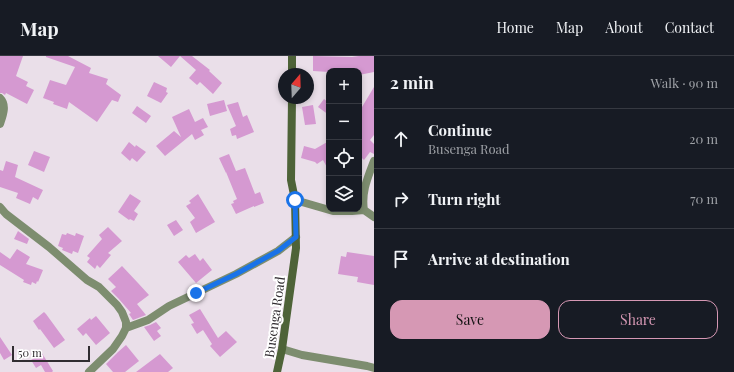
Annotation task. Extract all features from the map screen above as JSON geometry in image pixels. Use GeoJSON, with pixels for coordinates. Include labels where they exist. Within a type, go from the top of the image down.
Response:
{"type":"FeatureCollection","features":[{"type":"Feature","properties":{"kind":"street"},"geometry":{"type":"LineString","coordinates":[[292,56],[292,68]]}},
{"type":"Feature","properties":{"kind":"street"},"geometry":{"type":"LineString","coordinates":[[0,98],[3,101],[4,109],[0,124]]}},
{"type":"Feature","properties":{"kind":"street","name":"Busenga Road"},"geometry":{"type":"LineString","coordinates":[[278,372],[296,248],[295,200],[291,180],[292,104]]}},
{"type":"Feature","properties":{"kind":"street"},"geometry":{"type":"LineString","coordinates":[[364,210],[362,201],[363,192],[374,161]]}},
{"type":"Feature","properties":{"kind":"street"},"geometry":{"type":"LineString","coordinates":[[295,200],[333,211],[364,210],[374,217]]}},
{"type":"Feature","properties":{"kind":"street"},"geometry":{"type":"LineString","coordinates":[[0,207],[6,214],[49,247],[87,280],[99,287],[118,304],[126,322],[126,328],[113,349],[90,372]]}},
{"type":"Feature","properties":{"kind":"street"},"geometry":{"type":"LineString","coordinates":[[126,328],[148,320],[169,306],[236,274],[278,251],[296,237]]}},
{"type":"Feature","properties":{"kind":"street"},"geometry":{"type":"LineString","coordinates":[[282,349],[302,355],[374,368]]}},
{"type":"Feature","properties":{"kind":"building"},"geometry":{"type":"Polygon","coordinates":[[[0,56],[23,56],[16,76],[28,82],[26,86],[34,90],[27,104],[6,93],[5,95],[0,93],[0,56]]]}},
{"type":"Feature","properties":{"kind":"building"},"geometry":{"type":"Polygon","coordinates":[[[46,56],[68,56],[91,68],[89,73],[108,79],[106,84],[121,95],[118,102],[112,100],[97,122],[69,102],[67,109],[53,104],[54,102],[43,98],[50,80],[66,85],[75,67],[46,56]]]}},
{"type":"Feature","properties":{"kind":"building"},"geometry":{"type":"Polygon","coordinates":[[[158,56],[180,56],[171,67],[158,56]]]}},
{"type":"Feature","properties":{"kind":"building"},"geometry":{"type":"Polygon","coordinates":[[[180,56],[192,56],[210,70],[209,71],[222,83],[213,94],[200,82],[197,85],[189,78],[196,70],[180,56]]]}},
{"type":"Feature","properties":{"kind":"building"},"geometry":{"type":"Polygon","coordinates":[[[313,56],[374,56],[374,72],[362,74],[362,68],[326,68],[326,72],[314,71],[313,56]]]}},
{"type":"Feature","properties":{"kind":"building"},"geometry":{"type":"Polygon","coordinates":[[[154,82],[167,88],[166,92],[168,93],[161,103],[147,96],[154,82]]]}},
{"type":"Feature","properties":{"kind":"building"},"geometry":{"type":"Polygon","coordinates":[[[374,87],[374,135],[370,140],[374,144],[374,154],[370,152],[364,160],[362,158],[362,107],[374,87]]]}},
{"type":"Feature","properties":{"kind":"building"},"geometry":{"type":"Polygon","coordinates":[[[324,99],[326,101],[326,113],[318,107],[324,99]]]}},
{"type":"Feature","properties":{"kind":"building"},"geometry":{"type":"Polygon","coordinates":[[[224,100],[227,111],[210,116],[207,104],[224,100]]]}},
{"type":"Feature","properties":{"kind":"building"},"geometry":{"type":"Polygon","coordinates":[[[238,102],[243,117],[247,115],[254,132],[237,139],[236,135],[232,136],[230,129],[236,126],[227,105],[238,102]]]}},
{"type":"Feature","properties":{"kind":"building"},"geometry":{"type":"Polygon","coordinates":[[[313,105],[316,124],[305,125],[302,107],[313,105]]]}},
{"type":"Feature","properties":{"kind":"building"},"geometry":{"type":"Polygon","coordinates":[[[137,106],[151,116],[146,123],[132,113],[137,106]]]}},
{"type":"Feature","properties":{"kind":"building"},"geometry":{"type":"Polygon","coordinates":[[[189,109],[195,122],[203,118],[208,127],[201,130],[204,135],[195,140],[192,134],[165,156],[156,146],[174,131],[181,137],[172,117],[189,109]]]}},
{"type":"Feature","properties":{"kind":"building"},"geometry":{"type":"Polygon","coordinates":[[[129,142],[135,147],[136,145],[146,152],[137,162],[132,158],[130,161],[121,153],[129,142]]]}},
{"type":"Feature","properties":{"kind":"building"},"geometry":{"type":"Polygon","coordinates":[[[326,143],[326,166],[323,160],[317,164],[301,158],[304,146],[315,149],[326,143]]]}},
{"type":"Feature","properties":{"kind":"building"},"geometry":{"type":"Polygon","coordinates":[[[34,151],[50,157],[44,172],[28,165],[34,151]]]}},
{"type":"Feature","properties":{"kind":"building"},"geometry":{"type":"Polygon","coordinates":[[[229,154],[236,171],[245,168],[255,194],[260,192],[264,203],[236,214],[231,204],[237,199],[219,158],[229,154]]]}},
{"type":"Feature","properties":{"kind":"building"},"geometry":{"type":"Polygon","coordinates":[[[6,161],[18,165],[15,177],[43,190],[38,200],[33,197],[30,204],[16,198],[18,193],[0,187],[0,170],[3,171],[6,161]]]}},
{"type":"Feature","properties":{"kind":"building"},"geometry":{"type":"Polygon","coordinates":[[[130,194],[141,201],[134,211],[138,214],[134,221],[129,220],[118,212],[130,194]]]}},
{"type":"Feature","properties":{"kind":"building"},"geometry":{"type":"Polygon","coordinates":[[[198,194],[215,222],[196,233],[190,222],[195,218],[186,206],[191,203],[189,201],[198,194]]]}},
{"type":"Feature","properties":{"kind":"building"},"geometry":{"type":"Polygon","coordinates":[[[176,220],[183,230],[174,236],[167,225],[176,220]]]}},
{"type":"Feature","properties":{"kind":"building"},"geometry":{"type":"Polygon","coordinates":[[[108,227],[122,241],[108,253],[111,255],[100,268],[97,265],[95,269],[87,262],[90,258],[87,256],[102,239],[99,235],[108,227]]]}},
{"type":"Feature","properties":{"kind":"building"},"geometry":{"type":"Polygon","coordinates":[[[18,231],[29,239],[27,244],[14,239],[18,231]]]}},
{"type":"Feature","properties":{"kind":"building"},"geometry":{"type":"Polygon","coordinates":[[[67,233],[75,236],[76,233],[84,236],[78,253],[73,251],[72,254],[62,250],[63,248],[58,246],[62,234],[66,235],[67,233]]]}},
{"type":"Feature","properties":{"kind":"building"},"geometry":{"type":"Polygon","coordinates":[[[17,249],[30,257],[26,264],[43,270],[36,284],[32,282],[31,285],[23,282],[24,280],[0,265],[0,252],[10,259],[17,249]]]}},
{"type":"Feature","properties":{"kind":"building"},"geometry":{"type":"Polygon","coordinates":[[[347,252],[374,256],[374,285],[357,282],[358,277],[338,274],[341,256],[346,257],[347,252]]]}},
{"type":"Feature","properties":{"kind":"building"},"geometry":{"type":"Polygon","coordinates":[[[195,254],[200,261],[203,258],[212,270],[196,283],[178,262],[186,255],[189,258],[195,254]]]}},
{"type":"Feature","properties":{"kind":"building"},"geometry":{"type":"Polygon","coordinates":[[[122,266],[149,295],[137,304],[146,315],[133,320],[129,314],[131,313],[111,291],[116,287],[108,279],[122,266]]]}},
{"type":"Feature","properties":{"kind":"building"},"geometry":{"type":"Polygon","coordinates":[[[200,309],[218,338],[226,331],[237,342],[220,357],[210,346],[212,344],[203,330],[197,334],[191,324],[194,323],[189,315],[200,309]]]}},
{"type":"Feature","properties":{"kind":"building"},"geometry":{"type":"Polygon","coordinates":[[[44,312],[65,340],[54,348],[33,321],[44,312]]]}},
{"type":"Feature","properties":{"kind":"building"},"geometry":{"type":"Polygon","coordinates":[[[96,316],[110,333],[96,345],[86,333],[83,336],[77,329],[90,318],[91,320],[96,316]]]}},
{"type":"Feature","properties":{"kind":"building"},"geometry":{"type":"Polygon","coordinates":[[[156,322],[161,328],[157,331],[161,336],[154,341],[144,327],[156,322]]]}},
{"type":"Feature","properties":{"kind":"building"},"geometry":{"type":"Polygon","coordinates":[[[0,337],[12,355],[4,360],[0,353],[0,337]]]}},
{"type":"Feature","properties":{"kind":"building"},"geometry":{"type":"Polygon","coordinates":[[[126,345],[139,361],[125,372],[113,372],[106,364],[126,345]]]}},
{"type":"Feature","properties":{"kind":"building"},"geometry":{"type":"Polygon","coordinates":[[[40,350],[53,371],[52,372],[45,372],[41,365],[36,368],[31,360],[36,357],[33,354],[40,350]]]}},
{"type":"Feature","properties":{"kind":"building"},"geometry":{"type":"Polygon","coordinates":[[[160,354],[173,368],[168,372],[136,372],[160,354]]]}},
{"type":"Feature","properties":{"kind":"route"},"geometry":{"type":"LineString","coordinates":[[196,293],[236,274],[278,251],[296,237],[295,200]]}}]}
